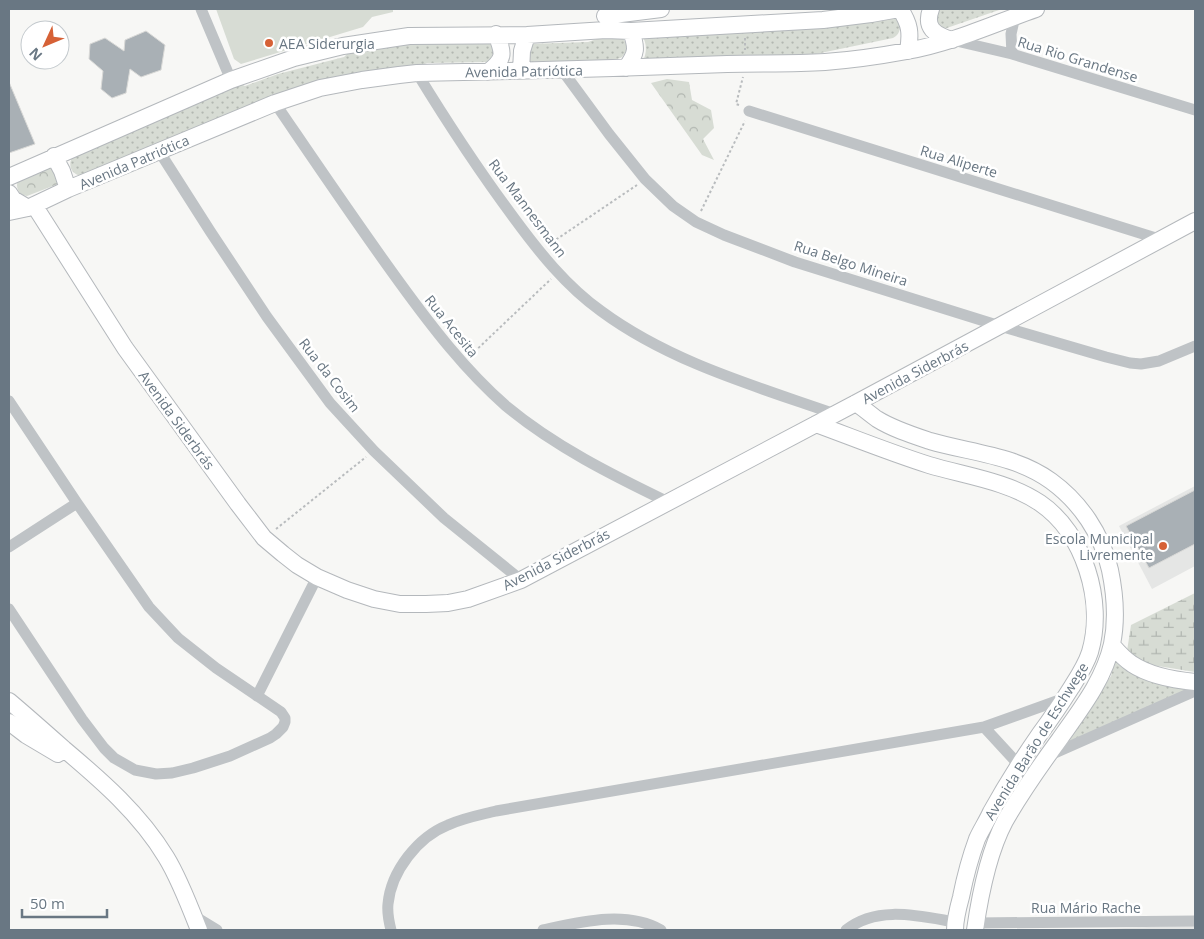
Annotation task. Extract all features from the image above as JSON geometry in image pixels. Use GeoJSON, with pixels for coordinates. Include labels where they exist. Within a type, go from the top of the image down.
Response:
{"type":"FeatureCollection","features":[{"type":"Feature","properties":{"kind":"street"},"geometry":{"type":"LineString","coordinates":[[201,9],[231,80]]}},
{"type":"Feature","properties":{"kind":"street"},"geometry":{"type":"LineString","coordinates":[[9,177],[231,80],[294,58],[343,46],[410,36],[527,34],[661,9]]}},
{"type":"Feature","properties":{"kind":"street"},"geometry":{"type":"LineString","coordinates":[[605,18],[631,31],[823,20],[900,9],[909,26],[908,51]]}},
{"type":"Feature","properties":{"kind":"street"},"geometry":{"type":"LineString","coordinates":[[932,9],[929,20],[931,28],[939,36],[952,40]]}},
{"type":"Feature","properties":{"kind":"street","name":"Avenida Patriótica"},"geometry":{"type":"LineString","coordinates":[[9,212],[31,207],[68,189],[275,103],[320,88],[399,74],[417,73],[825,62],[862,58],[908,51],[952,40],[1036,9]]}},
{"type":"Feature","properties":{"kind":"street"},"geometry":{"type":"LineString","coordinates":[[1012,54],[1010,34],[1015,16]]}},
{"type":"Feature","properties":{"kind":"street"},"geometry":{"type":"LineString","coordinates":[[626,68],[635,52],[631,31]]}},
{"type":"Feature","properties":{"kind":"street"},"geometry":{"type":"LineString","coordinates":[[488,72],[497,65],[502,55],[501,46],[496,34]]}},
{"type":"Feature","properties":{"kind":"street"},"geometry":{"type":"LineString","coordinates":[[521,71],[522,51],[527,34]]}},
{"type":"Feature","properties":{"kind":"street","name":"Rua Rio Grandense"},"geometry":{"type":"LineString","coordinates":[[952,40],[1012,54],[1195,110]]}},
{"type":"Feature","properties":{"kind":"street","name":"Rua Belgo Mineira"},"geometry":{"type":"LineString","coordinates":[[562,70],[645,179],[673,206],[696,222],[724,235],[795,262],[1106,357],[1140,364],[1160,361],[1195,346]]}},
{"type":"Feature","properties":{"kind":"street","name":"Rua Mannesmann"},"geometry":{"type":"LineString","coordinates":[[417,73],[496,194],[539,251],[599,311],[658,346],[700,366],[835,414]]}},
{"type":"Feature","properties":{"kind":"street","name":"Rua Acesita"},"geometry":{"type":"LineString","coordinates":[[275,103],[376,250],[432,328],[462,364],[508,407],[562,446],[625,481],[668,502]]}},
{"type":"Feature","properties":{"kind":"street","name":"Rua Aliperte"},"geometry":{"type":"LineString","coordinates":[[749,111],[1159,239]]}},
{"type":"Feature","properties":{"kind":"street","name":"Rua da Cosim"},"geometry":{"type":"LineString","coordinates":[[159,151],[267,317],[330,403],[374,451],[444,518],[521,580]]}},
{"type":"Feature","properties":{"kind":"street"},"geometry":{"type":"LineString","coordinates":[[54,156],[62,171],[68,189]]}},
{"type":"Feature","properties":{"kind":"street","name":"Avenida Siderbrás"},"geometry":{"type":"LineString","coordinates":[[9,193],[16,201],[31,207],[125,348],[264,538],[297,565],[317,577],[374,599],[400,604],[448,603],[491,592],[521,580],[1195,221]]}},
{"type":"Feature","properties":{"kind":"street"},"geometry":{"type":"LineString","coordinates":[[9,401],[77,504],[149,607],[178,638],[216,668],[281,712],[285,720],[284,727],[270,738],[230,756],[193,768],[172,773],[156,774],[135,770],[114,758],[104,748],[82,719],[9,609]]}},
{"type":"Feature","properties":{"kind":"street","name":"Avenida Barão de Eschwege"},"geometry":{"type":"LineString","coordinates":[[856,403],[878,419],[900,430],[931,441],[994,455],[1016,462],[1050,480],[1083,512],[1098,535],[1107,556],[1115,601],[1112,645],[1104,668],[1090,696],[1027,784],[997,820],[978,837],[966,874],[955,926]]}},
{"type":"Feature","properties":{"kind":"street","name":"Avenida Barão de Eschwege"},"geometry":{"type":"LineString","coordinates":[[816,424],[931,466],[995,483],[1017,491],[1040,503],[1056,517],[1072,536],[1085,565],[1093,591],[1095,612],[1091,647],[1086,663],[1065,698],[1018,764],[997,820],[995,843],[980,897],[976,927]]}},
{"type":"Feature","properties":{"kind":"street"},"geometry":{"type":"LineString","coordinates":[[9,547],[77,504]]}},
{"type":"Feature","properties":{"kind":"street"},"geometry":{"type":"LineString","coordinates":[[257,696],[317,577]]}},
{"type":"Feature","properties":{"kind":"street"},"geometry":{"type":"LineString","coordinates":[[1095,623],[1114,626]]}},
{"type":"Feature","properties":{"kind":"street"},"geometry":{"type":"LineString","coordinates":[[1112,645],[1126,660],[1146,672],[1172,679],[1195,682]]}},
{"type":"Feature","properties":{"kind":"street"},"geometry":{"type":"LineString","coordinates":[[1047,756],[1195,691]]}},
{"type":"Feature","properties":{"kind":"street"},"geometry":{"type":"LineString","coordinates":[[391,930],[387,905],[399,870],[415,847],[446,825],[496,811],[984,727],[1065,698]]}},
{"type":"Feature","properties":{"kind":"street"},"geometry":{"type":"LineString","coordinates":[[9,701],[90,771],[147,829],[167,858],[196,923],[217,930]]}},
{"type":"Feature","properties":{"kind":"street"},"geometry":{"type":"LineString","coordinates":[[9,722],[58,754],[90,771]]}},
{"type":"Feature","properties":{"kind":"street"},"geometry":{"type":"LineString","coordinates":[[984,727],[1018,764]]}},
{"type":"Feature","properties":{"kind":"street"},"geometry":{"type":"LineString","coordinates":[[978,837],[995,843]]}},
{"type":"Feature","properties":{"kind":"street"},"geometry":{"type":"LineString","coordinates":[[846,930],[862,920],[900,914],[918,916],[955,926]]}},
{"type":"Feature","properties":{"kind":"street"},"geometry":{"type":"LineString","coordinates":[[543,930],[566,928],[598,920],[630,920],[652,925],[661,930]]}},
{"type":"Feature","properties":{"kind":"street","name":"Rua Mário Rache"},"geometry":{"type":"LineString","coordinates":[[976,927],[1098,926],[1195,921]]}},
{"type":"Feature","properties":{"kind":"path"},"geometry":{"type":"LineString","coordinates":[[696,222],[749,111],[736,104],[746,63],[744,24]]}},
{"type":"Feature","properties":{"kind":"path"},"geometry":{"type":"LineString","coordinates":[[539,251],[645,179]]}},
{"type":"Feature","properties":{"kind":"path"},"geometry":{"type":"LineString","coordinates":[[462,364],[558,272]]}},
{"type":"Feature","properties":{"kind":"path"},"geometry":{"type":"LineString","coordinates":[[264,538],[374,451]]}},
{"type":"Feature","properties":{"kind":"shaded area","name":"Escola Municipal Livremente"},"geometry":{"type":"Polygon","coordinates":[[[1195,486],[1195,566],[1152,589],[1119,526],[1195,486]]]}},
{"type":"Feature","properties":{"kind":"shaded area"},"geometry":{"type":"Polygon","coordinates":[[[1195,925],[1195,930],[1103,930],[1103,929],[1195,925]]]}},
{"type":"Feature","properties":{"kind":"green space","name":"AEA Siderurgia"},"geometry":{"type":"Polygon","coordinates":[[[216,9],[393,9],[393,12],[372,17],[363,27],[241,64],[234,59],[216,9]]]}},
{"type":"Feature","properties":{"kind":"green space"},"geometry":{"type":"Polygon","coordinates":[[[935,9],[1002,9],[941,30],[928,16],[935,9]]]}},
{"type":"Feature","properties":{"kind":"green space"},"geometry":{"type":"Polygon","coordinates":[[[894,16],[900,28],[893,38],[811,55],[742,59],[643,61],[646,48],[642,35],[894,16]]]}},
{"type":"Feature","properties":{"kind":"green space"},"geometry":{"type":"Polygon","coordinates":[[[621,36],[625,41],[626,49],[622,57],[616,59],[578,63],[528,63],[529,44],[588,42],[600,38],[621,36]]]}},
{"type":"Feature","properties":{"kind":"green space"},"geometry":{"type":"Polygon","coordinates":[[[491,43],[494,53],[487,62],[427,63],[415,68],[355,76],[81,176],[71,169],[72,157],[239,83],[245,86],[278,74],[344,57],[354,47],[389,44],[491,43]]]}},
{"type":"Feature","properties":{"kind":"green space"},"geometry":{"type":"Polygon","coordinates":[[[667,79],[689,82],[692,100],[711,110],[714,128],[703,139],[714,160],[702,155],[651,83],[667,79]]]}},
{"type":"Feature","properties":{"kind":"green space"},"geometry":{"type":"Polygon","coordinates":[[[49,166],[53,168],[58,184],[27,196],[20,193],[17,188],[18,180],[49,166]]]}},
{"type":"Feature","properties":{"kind":"green space"},"geometry":{"type":"Polygon","coordinates":[[[1195,593],[1195,672],[1139,663],[1127,651],[1131,625],[1195,593]]]}},
{"type":"Feature","properties":{"kind":"green space"},"geometry":{"type":"Polygon","coordinates":[[[1117,652],[1194,687],[1063,744],[1111,676],[1117,652]]]}},
{"type":"Feature","properties":{"kind":"building"},"geometry":{"type":"Polygon","coordinates":[[[146,31],[165,45],[161,70],[141,77],[130,69],[126,93],[112,98],[101,89],[103,71],[89,59],[90,44],[105,38],[124,51],[125,40],[146,31]]]}},
{"type":"Feature","properties":{"kind":"building"},"geometry":{"type":"Polygon","coordinates":[[[9,82],[35,144],[9,153],[9,82]]]}},
{"type":"Feature","properties":{"kind":"building","name":"Escola Municipal Livremente"},"geometry":{"type":"Polygon","coordinates":[[[1195,490],[1195,544],[1149,568],[1126,526],[1195,490]]]}},
{"type":"Feature","properties":{"kind":"place","name":"AEA Siderurgia"},"geometry":{"type":"Point","coordinates":[269,43]}},
{"type":"Feature","properties":{"kind":"place","name":"Escola Municipal Livremente"},"geometry":{"type":"Point","coordinates":[1163,546]}}]}
